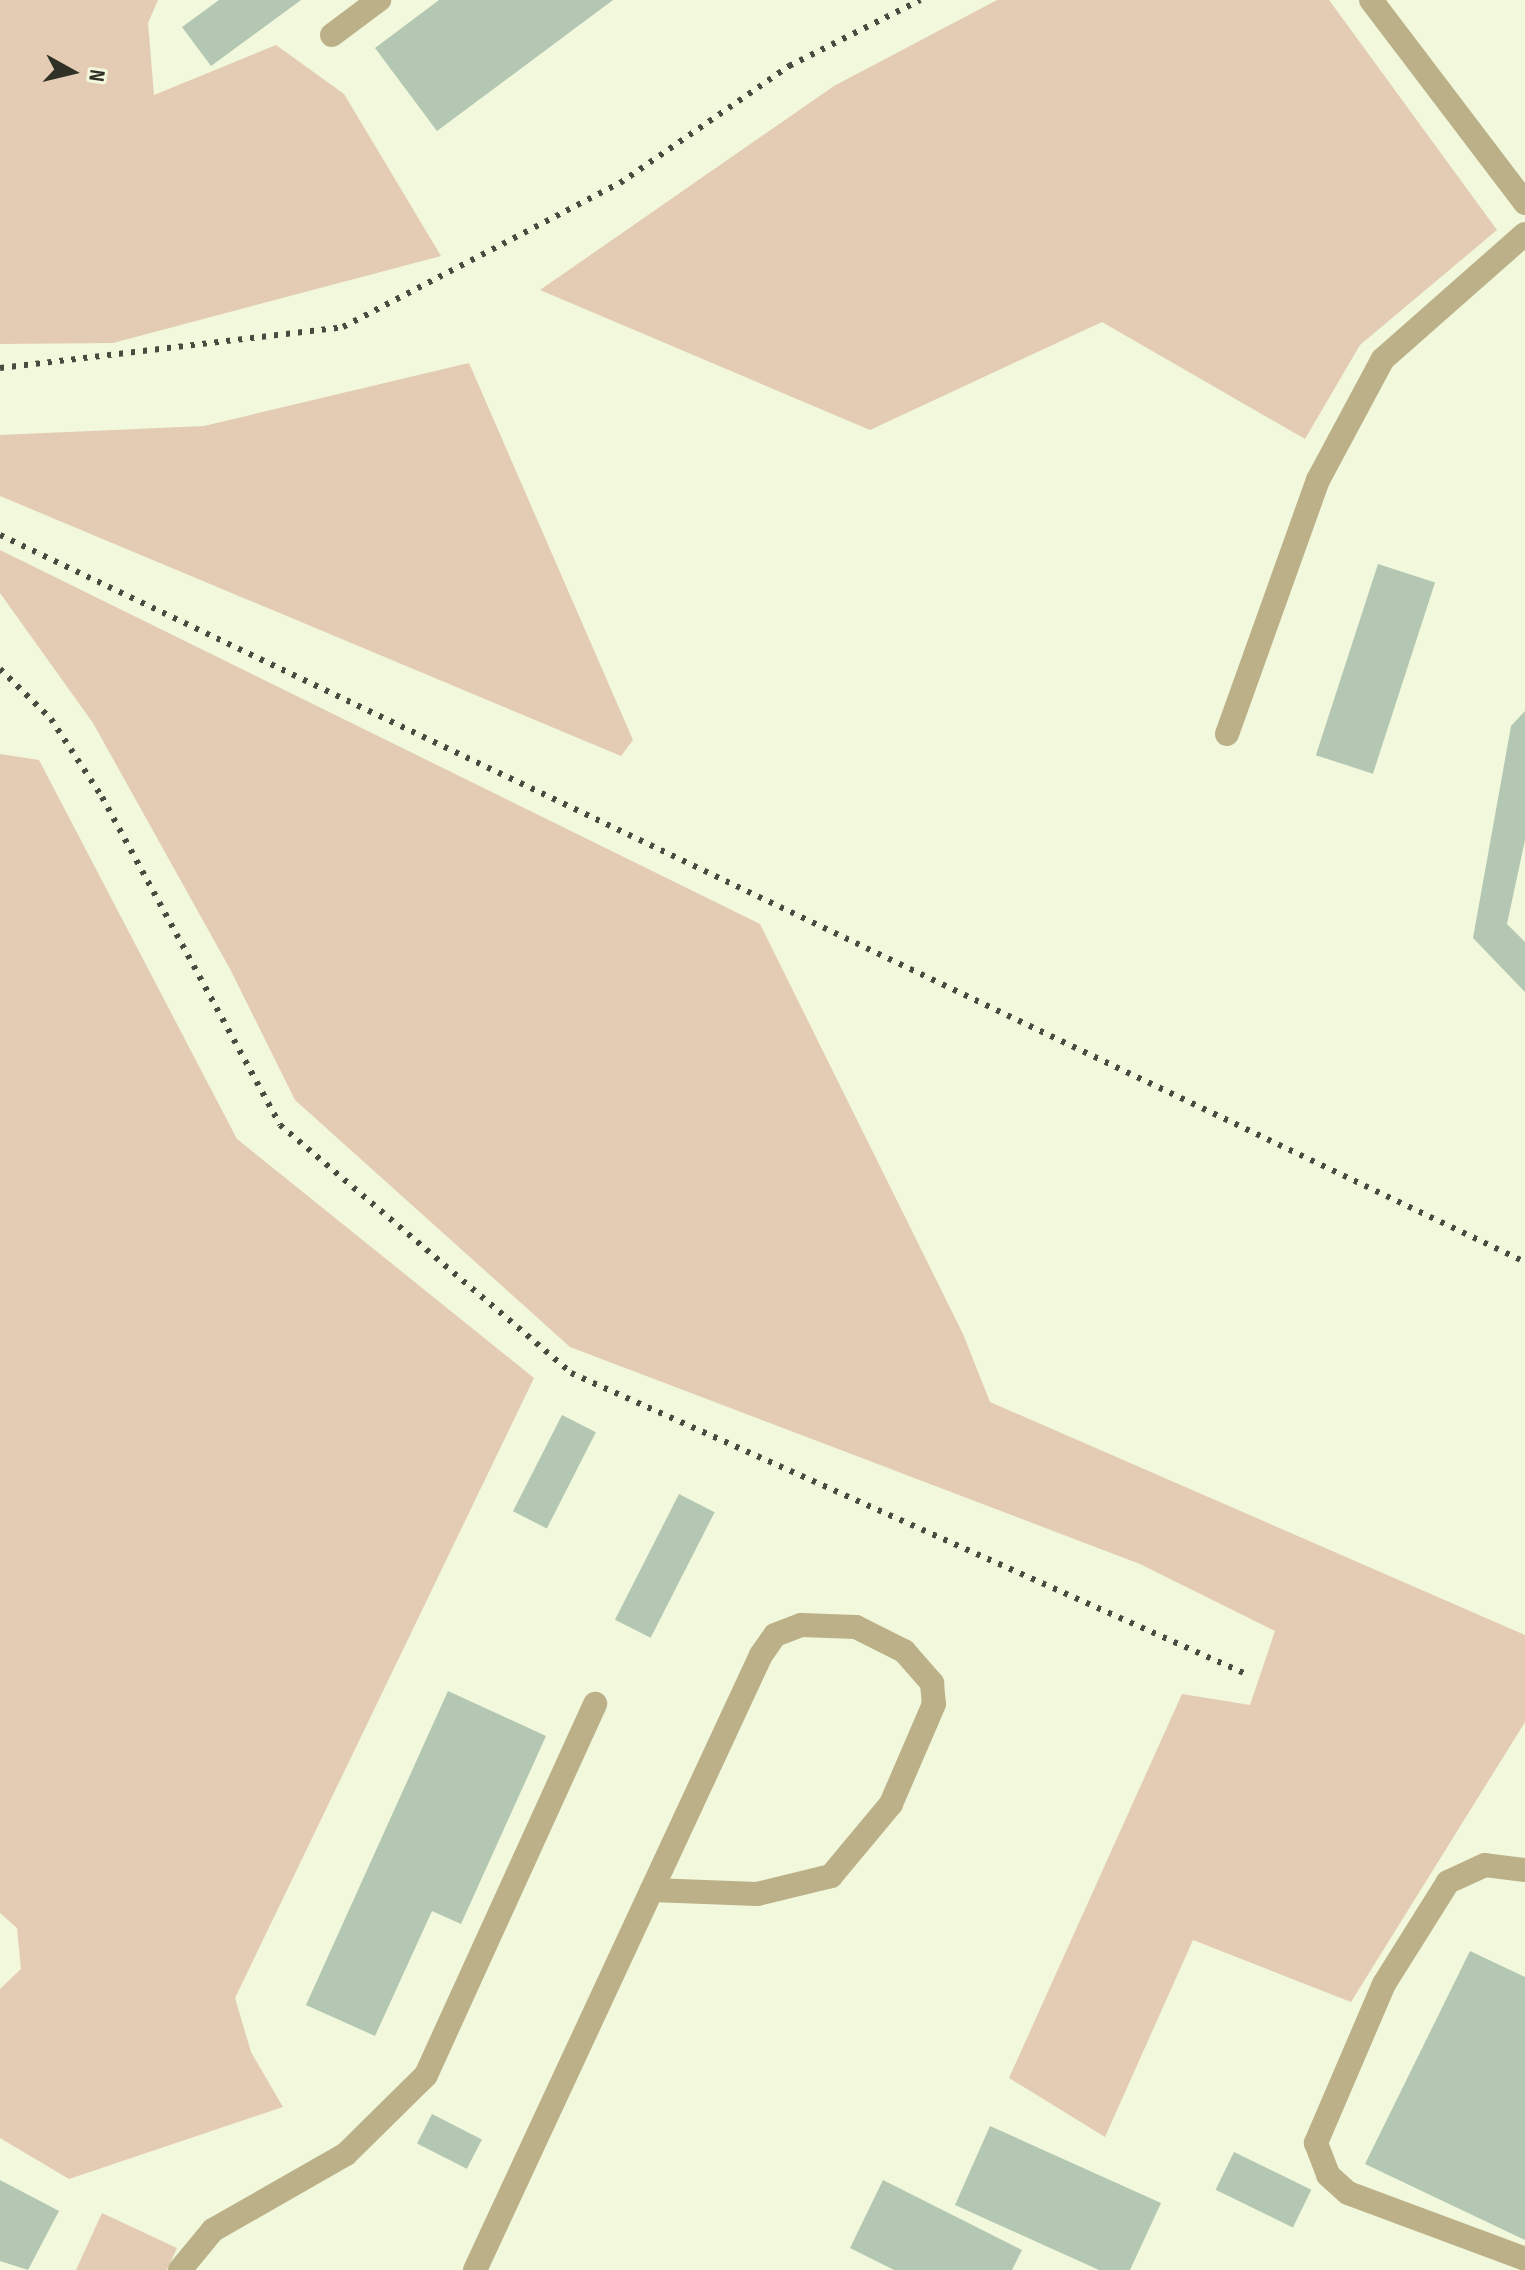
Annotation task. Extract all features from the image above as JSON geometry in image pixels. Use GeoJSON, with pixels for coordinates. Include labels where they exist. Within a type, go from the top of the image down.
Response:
{"type":"FeatureCollection","features":[{"type":"Feature","properties":{"kind":"lane"},"geometry":{"type":"LineString","coordinates":[[332,35],[379,0]]}},
{"type":"Feature","properties":{"kind":"lane"},"geometry":{"type":"LineString","coordinates":[[1371,0],[1525,203]]}},
{"type":"Feature","properties":{"kind":"lane"},"geometry":{"type":"LineString","coordinates":[[1227,734],[1318,480],[1383,359],[1525,234]]}},
{"type":"Feature","properties":{"kind":"lane"},"geometry":{"type":"LineString","coordinates":[[475,2270],[652,1890],[775,1635],[801,1625],[856,1627],[904,1651],[932,1683],[934,1704],[891,1804],[831,1876],[757,1894],[652,1890]]}},
{"type":"Feature","properties":{"kind":"lane"},"geometry":{"type":"LineString","coordinates":[[180,2270],[213,2230],[346,2154],[426,2075],[595,1704]]}},
{"type":"Feature","properties":{"kind":"lane"},"geometry":{"type":"LineString","coordinates":[[1525,1870],[1485,1865],[1448,1882],[1384,1984],[1316,2143],[1328,2175],[1348,2193],[1525,2259]]}},
{"type":"Feature","properties":{"kind":"shaded area"},"geometry":{"type":"Polygon","coordinates":[[[0,0],[158,0],[148,23],[154,95],[276,45],[344,94],[441,256],[113,343],[0,344],[0,0]]]}},
{"type":"Feature","properties":{"kind":"shaded area"},"geometry":{"type":"Polygon","coordinates":[[[997,0],[1329,0],[1497,230],[1360,345],[1305,439],[1102,322],[870,430],[540,290],[834,86],[997,0]]]}},
{"type":"Feature","properties":{"kind":"shaded area"},"geometry":{"type":"Polygon","coordinates":[[[469,363],[633,740],[621,756],[0,496],[0,435],[204,426],[469,363]]]}},
{"type":"Feature","properties":{"kind":"shaded area"},"geometry":{"type":"Polygon","coordinates":[[[0,550],[760,924],[963,1334],[990,1402],[1525,1635],[1525,1722],[1351,2002],[1193,1940],[1105,2137],[1009,2078],[1182,1694],[1250,1705],[1275,1631],[1140,1564],[570,1347],[295,1100],[230,969],[93,723],[0,593],[0,550]]]}},
{"type":"Feature","properties":{"kind":"shaded area"},"geometry":{"type":"Polygon","coordinates":[[[0,754],[39,760],[237,1139],[534,1378],[235,1998],[251,2052],[283,2107],[69,2179],[0,2138],[0,1989],[21,1969],[17,1928],[0,1913],[0,754]]]}},
{"type":"Feature","properties":{"kind":"shaded area"},"geometry":{"type":"Polygon","coordinates":[[[102,2213],[177,2248],[167,2270],[76,2270],[102,2213]]]}},
{"type":"Feature","properties":{"kind":"building"},"geometry":{"type":"Polygon","coordinates":[[[219,0],[301,0],[211,66],[182,27],[219,0]]]}},
{"type":"Feature","properties":{"kind":"building"},"geometry":{"type":"Polygon","coordinates":[[[439,0],[613,0],[437,131],[375,48],[439,0]]]}},
{"type":"Feature","properties":{"kind":"building"},"geometry":{"type":"Polygon","coordinates":[[[1378,564],[1435,583],[1373,774],[1316,755],[1378,564]]]}},
{"type":"Feature","properties":{"kind":"building"},"geometry":{"type":"Polygon","coordinates":[[[1525,711],[1525,840],[1507,924],[1525,942],[1525,992],[1473,938],[1511,726],[1525,711]]]}},
{"type":"Feature","properties":{"kind":"building"},"geometry":{"type":"Polygon","coordinates":[[[562,1415],[596,1432],[547,1528],[513,1511],[562,1415]]]}},
{"type":"Feature","properties":{"kind":"building"},"geometry":{"type":"Polygon","coordinates":[[[679,1494],[715,1512],[651,1638],[615,1620],[679,1494]]]}},
{"type":"Feature","properties":{"kind":"building"},"geometry":{"type":"Polygon","coordinates":[[[448,1691],[546,1736],[461,1924],[432,1911],[375,2036],[306,2005],[448,1691]]]}},
{"type":"Feature","properties":{"kind":"building"},"geometry":{"type":"Polygon","coordinates":[[[1470,1951],[1525,1977],[1525,2240],[1365,2164],[1470,1951]]]}},
{"type":"Feature","properties":{"kind":"building"},"geometry":{"type":"Polygon","coordinates":[[[432,2114],[482,2139],[467,2169],[417,2143],[432,2114]]]}},
{"type":"Feature","properties":{"kind":"building"},"geometry":{"type":"Polygon","coordinates":[[[990,2126],[1161,2203],[1130,2270],[1099,2270],[955,2205],[990,2126]]]}},
{"type":"Feature","properties":{"kind":"building"},"geometry":{"type":"Polygon","coordinates":[[[1234,2152],[1311,2190],[1293,2227],[1216,2190],[1234,2152]]]}},
{"type":"Feature","properties":{"kind":"building"},"geometry":{"type":"Polygon","coordinates":[[[0,2180],[59,2211],[28,2270],[0,2261],[0,2180]]]}},
{"type":"Feature","properties":{"kind":"building"},"geometry":{"type":"Polygon","coordinates":[[[883,2180],[1022,2250],[1012,2270],[894,2270],[850,2248],[883,2180]]]}},
{"type":"Feature","properties":{"kind":"railway"},"geometry":{"type":"LineString","coordinates":[[0,368],[343,327],[620,183],[789,66],[920,0]]}},
{"type":"Feature","properties":{"kind":"railway"},"geometry":{"type":"LineString","coordinates":[[0,535],[1525,1262]]}},
{"type":"Feature","properties":{"kind":"railway"},"geometry":{"type":"LineString","coordinates":[[0,669],[51,719],[102,797],[280,1125],[571,1373],[1248,1675]]}}]}
